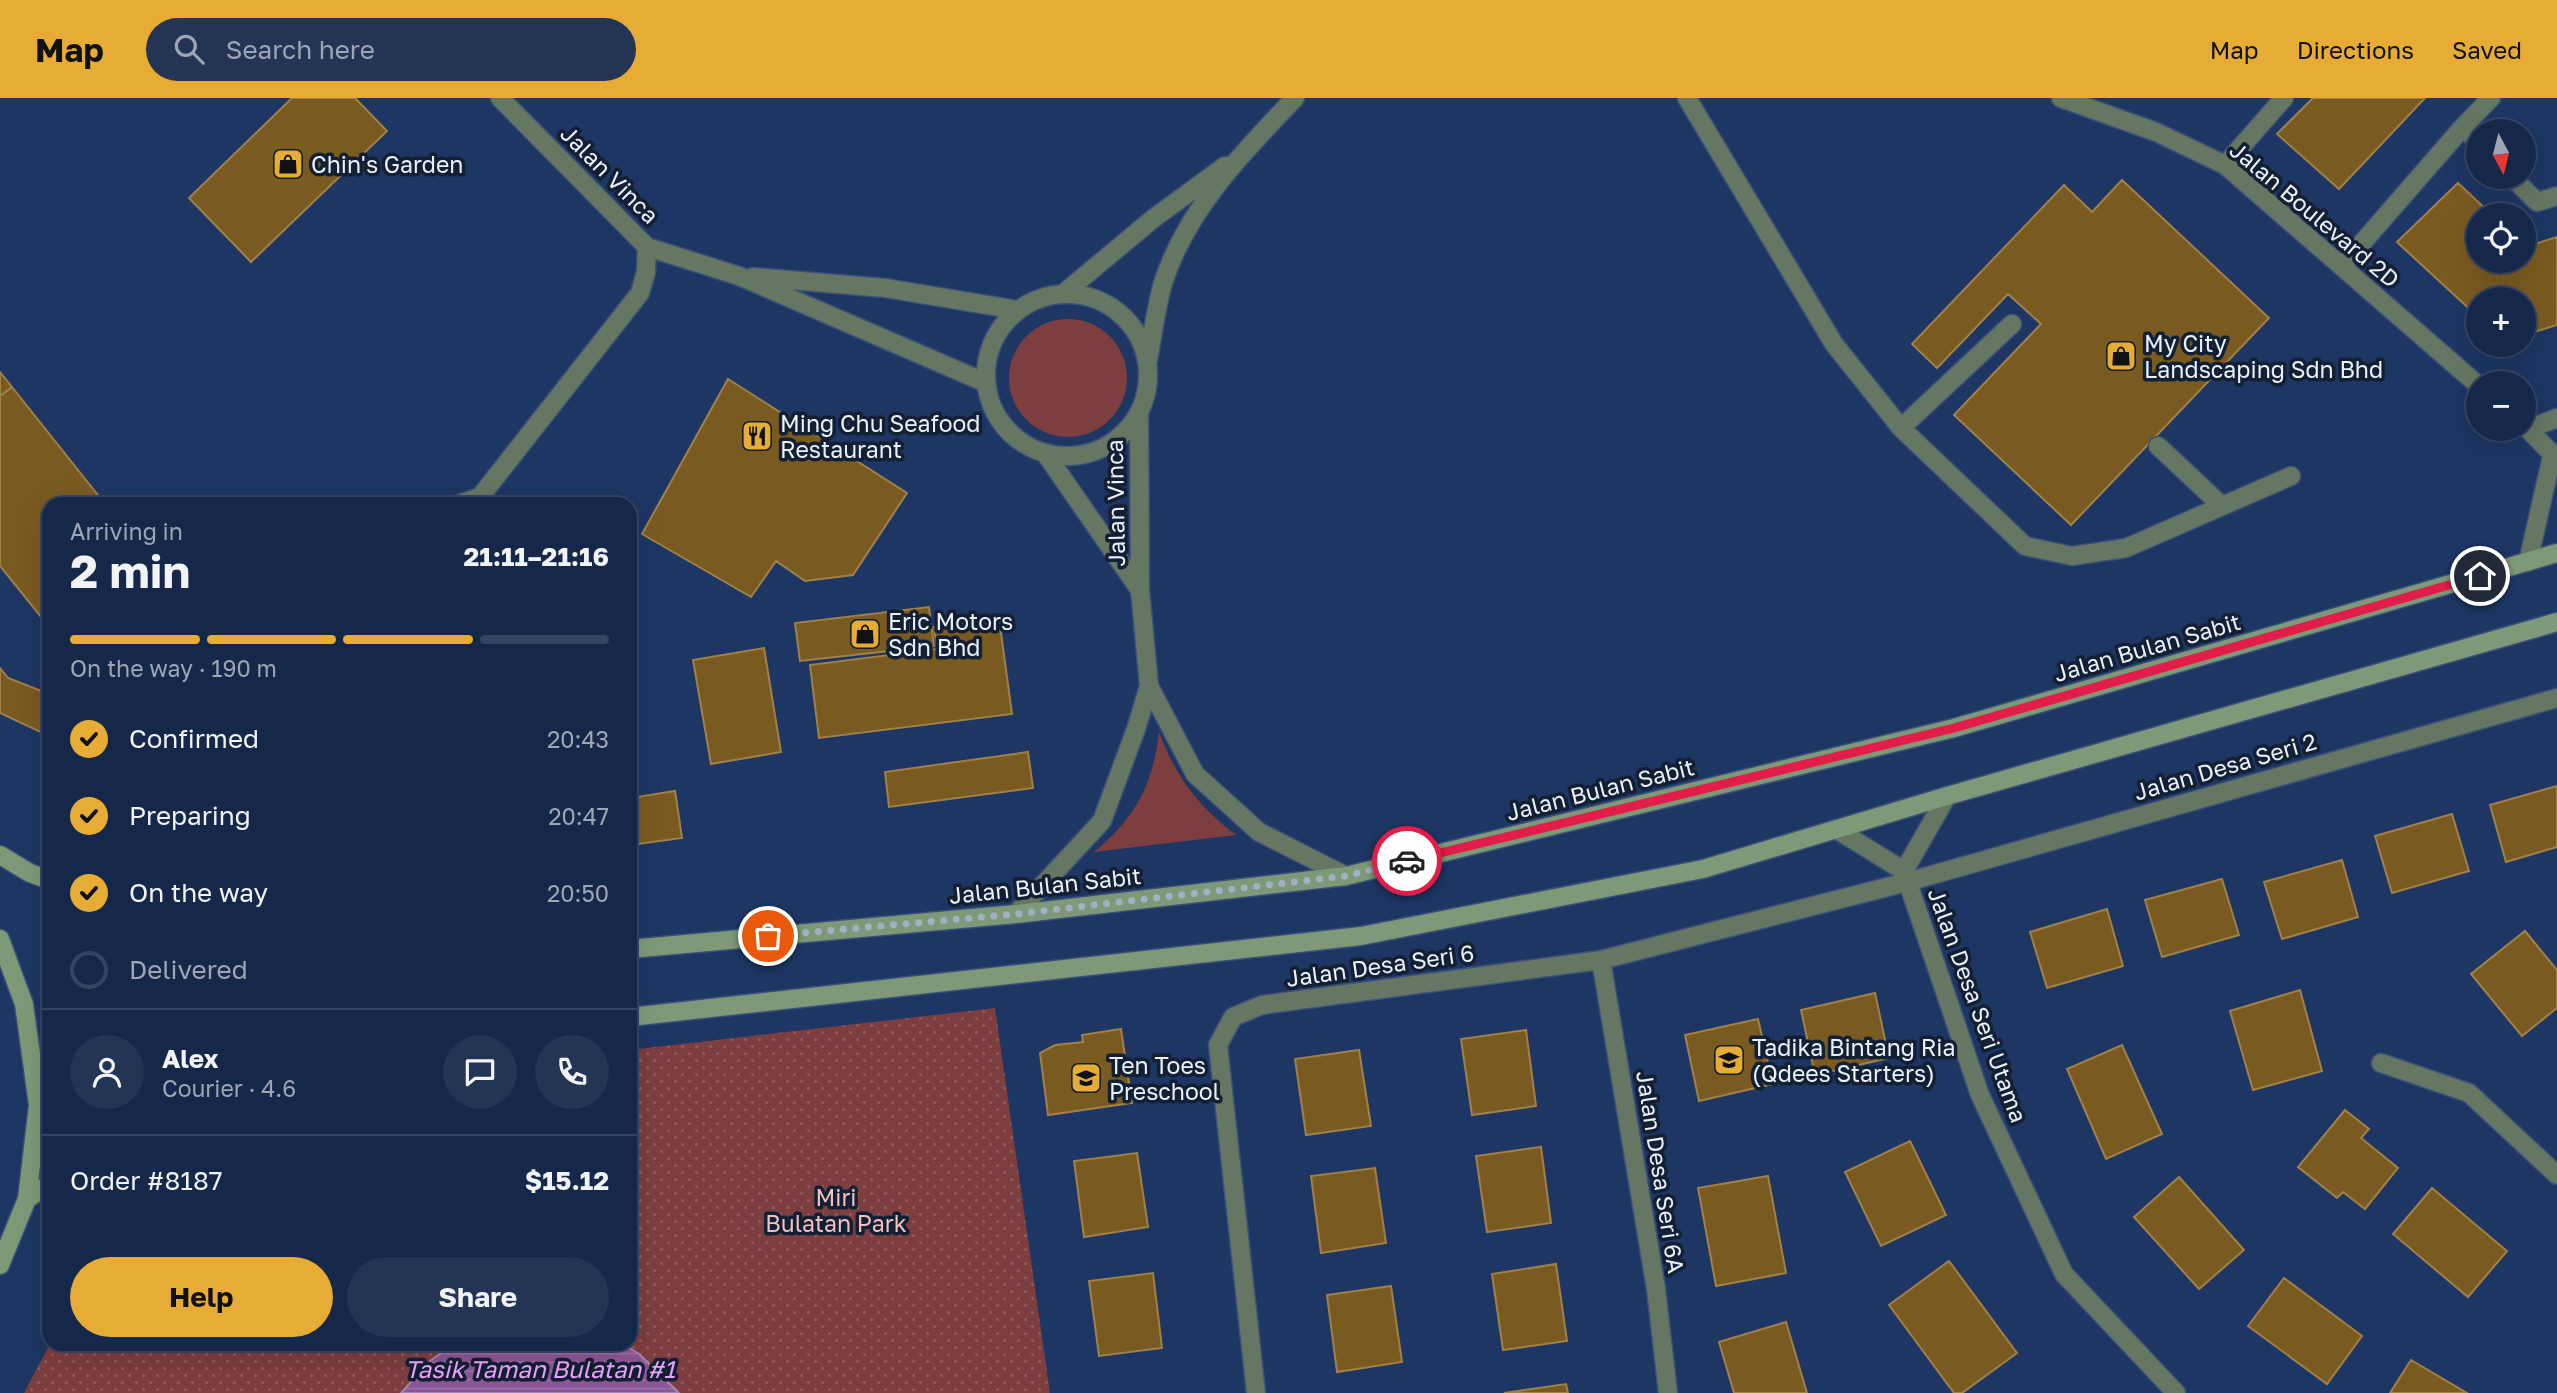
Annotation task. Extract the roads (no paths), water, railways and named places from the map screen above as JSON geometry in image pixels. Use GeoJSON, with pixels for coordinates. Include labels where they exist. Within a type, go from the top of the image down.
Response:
{"type":"FeatureCollection","features":[{"type":"Feature","properties":{"kind":"main road","name":"Jalan Bulan Sabit"},"geometry":{"type":"LineString","coordinates":[[637,947],[1016,914],[1346,876],[1954,728],[2557,553]]}},
{"type":"Feature","properties":{"kind":"main road"},"geometry":{"type":"LineString","coordinates":[[637,1016],[1361,936],[1703,869],[1947,796],[2557,622]]}},
{"type":"Feature","properties":{"kind":"main road"},"geometry":{"type":"LineString","coordinates":[[0,855],[42,877]]}},
{"type":"Feature","properties":{"kind":"main road"},"geometry":{"type":"LineString","coordinates":[[0,939],[24,1004],[38,1105],[27,1199],[0,1265]]}},
{"type":"Feature","properties":{"kind":"main road"},"geometry":{"type":"LineString","coordinates":[[27,1199],[42,1189]]}},
{"type":"Feature","properties":{"kind":"street","name":"Jalan Vinca"},"geometry":{"type":"LineString","coordinates":[[500,98],[647,247],[739,276]]}},
{"type":"Feature","properties":{"kind":"street"},"geometry":{"type":"LineString","coordinates":[[1148,359],[1140,338],[1127,319],[1109,304],[1087,296],[1064,293],[1040,298],[1017,310],[998,329],[987,355],[984,382],[992,408],[1004,428],[1023,444],[1045,453],[1068,456],[1092,453],[1114,442],[1128,430],[1146,397],[1148,359],[1164,280],[1189,226],[1240,156],[1295,98]]}},
{"type":"Feature","properties":{"kind":"street"},"geometry":{"type":"LineString","coordinates":[[1687,98],[1834,344],[1901,428],[2025,546],[2072,556],[2126,548],[2291,476]]}},
{"type":"Feature","properties":{"kind":"street","name":"Jalan Boulevard 2D"},"geometry":{"type":"LineString","coordinates":[[2061,98],[2156,132],[2225,166],[2466,374]]}},
{"type":"Feature","properties":{"kind":"street"},"geometry":{"type":"LineString","coordinates":[[2225,166],[2284,98]]}},
{"type":"Feature","properties":{"kind":"street"},"geometry":{"type":"LineString","coordinates":[[2342,266],[2491,98]]}},
{"type":"Feature","properties":{"kind":"street"},"geometry":{"type":"LineString","coordinates":[[2463,127],[2466,130]]}},
{"type":"Feature","properties":{"kind":"street"},"geometry":{"type":"LineString","coordinates":[[1064,293],[1154,218],[1240,156]]}},
{"type":"Feature","properties":{"kind":"street"},"geometry":{"type":"LineString","coordinates":[[2524,189],[2536,202],[2557,196]]}},
{"type":"Feature","properties":{"kind":"street"},"geometry":{"type":"LineString","coordinates":[[486,497],[640,293],[646,272],[647,247]]}},
{"type":"Feature","properties":{"kind":"street"},"geometry":{"type":"LineString","coordinates":[[739,276],[885,288],[1017,310]]}},
{"type":"Feature","properties":{"kind":"street"},"geometry":{"type":"LineString","coordinates":[[739,276],[984,382]]}},
{"type":"Feature","properties":{"kind":"street"},"geometry":{"type":"LineString","coordinates":[[1901,428],[2012,324]]}},
{"type":"Feature","properties":{"kind":"street","name":"Jalan Vinca"},"geometry":{"type":"LineString","coordinates":[[1139,414],[1140,590],[1149,686]]}},
{"type":"Feature","properties":{"kind":"street"},"geometry":{"type":"LineString","coordinates":[[2536,424],[2557,418]]}},
{"type":"Feature","properties":{"kind":"street"},"geometry":{"type":"LineString","coordinates":[[2528,562],[2555,457],[2536,437]]}},
{"type":"Feature","properties":{"kind":"street"},"geometry":{"type":"LineString","coordinates":[[2158,446],[2222,506]]}},
{"type":"Feature","properties":{"kind":"street","name":"Jalan Vinca"},"geometry":{"type":"LineString","coordinates":[[1045,453],[1140,590]]}},
{"type":"Feature","properties":{"kind":"street"},"geometry":{"type":"LineString","coordinates":[[1149,686],[1195,774],[1259,832],[1346,876]]}},
{"type":"Feature","properties":{"kind":"street"},"geometry":{"type":"LineString","coordinates":[[1016,914],[1102,821],[1149,686]]}},
{"type":"Feature","properties":{"kind":"street","name":"Jalan Desa Seri 2"},"geometry":{"type":"LineString","coordinates":[[1906,876],[2557,698]]}},
{"type":"Feature","properties":{"kind":"street","name":"Jalan Desa Seri Utama"},"geometry":{"type":"LineString","coordinates":[[1906,876],[1947,796]]}},
{"type":"Feature","properties":{"kind":"street","name":"Jalan Desa Seri Utama"},"geometry":{"type":"LineString","coordinates":[[1836,829],[1906,876],[1980,1095],[2064,1275],[2176,1393]]}},
{"type":"Feature","properties":{"kind":"street","name":"Jalan Desa Seri 6"},"geometry":{"type":"LineString","coordinates":[[1256,1393],[1218,1045],[1233,1017],[1262,1005],[1601,960],[1906,876]]}},
{"type":"Feature","properties":{"kind":"street","name":"Jalan Desa Seri 6A"},"geometry":{"type":"LineString","coordinates":[[1601,960],[1656,1289],[1668,1393]]}},
{"type":"Feature","properties":{"kind":"street"},"geometry":{"type":"LineString","coordinates":[[2381,1063],[2469,1093],[2557,1175]]}},
{"type":"Feature","properties":{"kind":"water","name":"Tasik Taman Bulatan #1"},"geometry":{"type":"Polygon","coordinates":[[[444,1351],[634,1351],[679,1393],[401,1393],[430,1361],[444,1351]]]}},
{"type":"Feature","properties":{"kind":"place","name":"Chin's Garden"},"geometry":{"type":"Point","coordinates":[288,164]}},
{"type":"Feature","properties":{"kind":"place","name":"My City Landscaping Sdn Bhd"},"geometry":{"type":"Point","coordinates":[2121,356]}},
{"type":"Feature","properties":{"kind":"place","name":"Ming Chu Seafood Restaurant"},"geometry":{"type":"Point","coordinates":[757,436]}},
{"type":"Feature","properties":{"kind":"place","name":"Eric Motors Sdn Bhd"},"geometry":{"type":"Point","coordinates":[865,634]}},
{"type":"Feature","properties":{"kind":"place","name":"Tadika Bintang Ria (Qdees Starters)"},"geometry":{"type":"Point","coordinates":[1729,1060]}},
{"type":"Feature","properties":{"kind":"place","name":"Ten Toes Preschool"},"geometry":{"type":"Point","coordinates":[1086,1078]}},
{"type":"Feature","properties":{"kind":"park label","name":"Miri Bulatan Park"},"geometry":{"type":"Point","coordinates":[836,1210]}}]}
